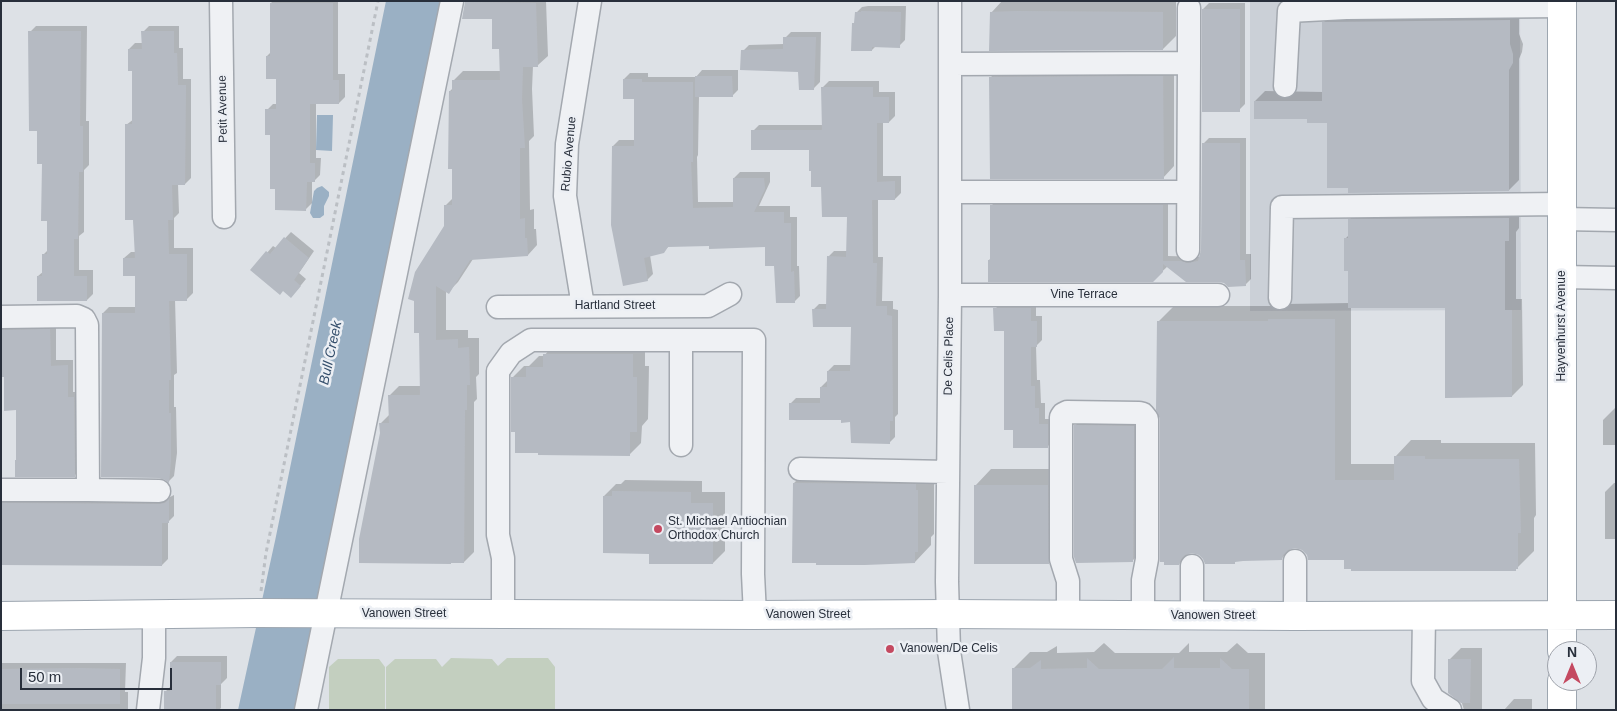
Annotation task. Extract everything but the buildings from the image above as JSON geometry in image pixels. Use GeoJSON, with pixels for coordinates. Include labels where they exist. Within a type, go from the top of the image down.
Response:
{"type":"FeatureCollection","features":[{"type":"Feature","properties":{"kind":"main road","name":"Hayvenhurst Avenue"},"geometry":{"type":"LineString","coordinates":[[1562,4],[1562,641]]}},
{"type":"Feature","properties":{"kind":"main road","name":"Vanowen Street"},"geometry":{"type":"LineString","coordinates":[[1,616],[257,613],[1616,615]]}},
{"type":"Feature","properties":{"kind":"main road"},"geometry":{"type":"LineString","coordinates":[[1562,691],[1562,710]]}},
{"type":"Feature","properties":{"kind":"street","name":"Petit Avenue"},"geometry":{"type":"LineString","coordinates":[[222,1],[224,217]]}},
{"type":"Feature","properties":{"kind":"street"},"geometry":{"type":"LineString","coordinates":[[306,710],[452,1]]}},
{"type":"Feature","properties":{"kind":"street","name":"Rubio Avenue"},"geometry":{"type":"LineString","coordinates":[[583,306],[565,196],[567,144],[590,1]]}},
{"type":"Feature","properties":{"kind":"street","name":"De Celis Place"},"geometry":{"type":"LineString","coordinates":[[950,1],[948,614],[949,651],[958,710]]}},
{"type":"Feature","properties":{"kind":"street"},"geometry":{"type":"LineString","coordinates":[[1285,86],[1289,11],[1346,8],[1562,4]]}},
{"type":"Feature","properties":{"kind":"street"},"geometry":{"type":"LineString","coordinates":[[1188,250],[1189,8]]}},
{"type":"Feature","properties":{"kind":"street"},"geometry":{"type":"LineString","coordinates":[[950,64],[1189,63]]}},
{"type":"Feature","properties":{"kind":"street"},"geometry":{"type":"LineString","coordinates":[[950,192],[1188,192]]}},
{"type":"Feature","properties":{"kind":"street"},"geometry":{"type":"LineString","coordinates":[[1280,298],[1282,207],[1562,212],[1616,220]]}},
{"type":"Feature","properties":{"kind":"street"},"geometry":{"type":"LineString","coordinates":[[1562,277],[1616,278]]}},
{"type":"Feature","properties":{"kind":"street","name":"Hartland Street"},"geometry":{"type":"LineString","coordinates":[[498,307],[708,306],[730,294]]}},
{"type":"Feature","properties":{"kind":"street","name":"Vine Terrace"},"geometry":{"type":"LineString","coordinates":[[950,295],[1218,294]]}},
{"type":"Feature","properties":{"kind":"street"},"geometry":{"type":"LineString","coordinates":[[1,317],[77,316],[84,319],[86,325],[88,490]]}},
{"type":"Feature","properties":{"kind":"street"},"geometry":{"type":"LineString","coordinates":[[503,614],[503,558],[498,535],[498,371],[511,353],[531,340],[754,340],[755,615]]}},
{"type":"Feature","properties":{"kind":"street"},"geometry":{"type":"LineString","coordinates":[[681,340],[681,445]]}},
{"type":"Feature","properties":{"kind":"street"},"geometry":{"type":"LineString","coordinates":[[1068,615],[1068,581],[1061,559],[1061,417],[1067,412],[1139,413],[1143,414],[1147,420],[1147,559],[1143,580],[1143,615]]}},
{"type":"Feature","properties":{"kind":"street"},"geometry":{"type":"LineString","coordinates":[[800,469],[948,472]]}},
{"type":"Feature","properties":{"kind":"street"},"geometry":{"type":"LineString","coordinates":[[1,490],[159,491]]}},
{"type":"Feature","properties":{"kind":"street"},"geometry":{"type":"LineString","coordinates":[[1295,561],[1295,616]]}},
{"type":"Feature","properties":{"kind":"street"},"geometry":{"type":"LineString","coordinates":[[1192,566],[1192,615]]}},
{"type":"Feature","properties":{"kind":"street"},"geometry":{"type":"LineString","coordinates":[[148,710],[154,658],[154,615]]}},
{"type":"Feature","properties":{"kind":"street"},"geometry":{"type":"LineString","coordinates":[[1424,616],[1423,681],[1433,699],[1450,710]]}},
{"type":"Feature","properties":{"kind":"path"},"geometry":{"type":"LineString","coordinates":[[257,613],[266,553],[378,1]]}},
{"type":"Feature","properties":{"kind":"shaded area"},"geometry":{"type":"Polygon","coordinates":[[[1250,1],[1520,1],[1521,310],[1250,311],[1250,1]]]}},
{"type":"Feature","properties":{"kind":"green space"},"geometry":{"type":"Polygon","coordinates":[[[451,658],[492,659],[498,666],[507,658],[548,658],[555,667],[555,710],[386,710],[386,667],[395,659],[436,659],[442,667],[451,658]]]}},
{"type":"Feature","properties":{"kind":"green space"},"geometry":{"type":"Polygon","coordinates":[[[338,659],[379,659],[385,667],[385,710],[329,710],[329,667],[338,659]]]}},
{"type":"Feature","properties":{"kind":"water","name":"Bull Creek"},"geometry":{"type":"Polygon","coordinates":[[[386,1],[444,1],[298,710],[238,710],[275,541],[386,1]]]}},
{"type":"Feature","properties":{"kind":"water"},"geometry":{"type":"Polygon","coordinates":[[[317,115],[333,115],[332,151],[316,150],[317,115]]]}},
{"type":"Feature","properties":{"kind":"water"},"geometry":{"type":"Polygon","coordinates":[[[322,186],[329,192],[324,206],[324,215],[320,218],[313,218],[310,213],[314,191],[322,186]]]}},
{"type":"Feature","properties":{"kind":"place","name":"St. Michael Antiochian Orthodox Church"},"geometry":{"type":"Point","coordinates":[658,529]}},
{"type":"Feature","properties":{"kind":"place","name":"Vanowen/De Celis"},"geometry":{"type":"Point","coordinates":[890,649]}}]}
